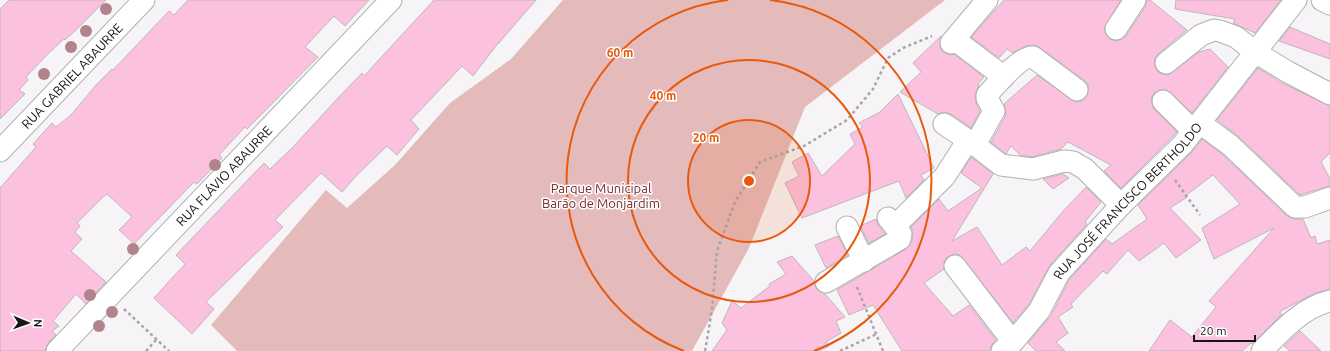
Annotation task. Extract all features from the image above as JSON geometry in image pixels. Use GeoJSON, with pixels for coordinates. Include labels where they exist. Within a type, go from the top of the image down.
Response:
{"type":"FeatureCollection","features":[{"type":"Feature","properties":{"kind":"street","name":"RUA GABRIEL ABAURRE"},"geometry":{"type":"LineString","coordinates":[[0,151],[144,0]]}},
{"type":"Feature","properties":{"kind":"street","name":"RUA FLÁVIO ABAURRE"},"geometry":{"type":"LineString","coordinates":[[57,351],[391,0]]}},
{"type":"Feature","properties":{"kind":"street"},"geometry":{"type":"LineString","coordinates":[[987,0],[956,38],[1004,76]]}},
{"type":"Feature","properties":{"kind":"street"},"geometry":{"type":"LineString","coordinates":[[1116,29],[1135,0]]}},
{"type":"Feature","properties":{"kind":"street","name":"RUA JOSÉ FRANCISCO BERTHOLDO"},"geometry":{"type":"LineString","coordinates":[[1007,347],[1039,311],[1059,273],[1121,205],[1196,127],[1296,0]]}},
{"type":"Feature","properties":{"kind":"street"},"geometry":{"type":"LineString","coordinates":[[1322,0],[1330,4]]}},
{"type":"Feature","properties":{"kind":"street"},"geometry":{"type":"LineString","coordinates":[[1166,63],[1202,35],[1214,30],[1236,37],[1255,52],[1330,94]]}},
{"type":"Feature","properties":{"kind":"street"},"geometry":{"type":"LineString","coordinates":[[826,282],[900,239],[901,234],[891,221],[945,176],[994,111],[987,98],[987,95],[1004,76],[1026,58],[1033,57],[1077,90]]}},
{"type":"Feature","properties":{"kind":"street"},"geometry":{"type":"LineString","coordinates":[[1163,101],[1196,127],[1230,145],[1295,207],[1305,207],[1330,198]]}},
{"type":"Feature","properties":{"kind":"street"},"geometry":{"type":"LineString","coordinates":[[944,124],[971,142],[1001,166],[1033,170],[1064,161],[1073,162],[1085,169],[1121,205]]}},
{"type":"Feature","properties":{"kind":"street"},"geometry":{"type":"LineString","coordinates":[[847,227],[856,265]]}},
{"type":"Feature","properties":{"kind":"street"},"geometry":{"type":"LineString","coordinates":[[955,266],[1007,347]]}},
{"type":"Feature","properties":{"kind":"street"},"geometry":{"type":"LineString","coordinates":[[1262,351],[1285,328],[1313,307],[1330,301]]}},
{"type":"Feature","properties":{"kind":"path"},"geometry":{"type":"LineString","coordinates":[[705,351],[712,310],[717,251],[735,202],[760,162],[804,146],[847,120],[873,89],[888,58],[895,53],[912,44],[944,32],[956,38]]}},
{"type":"Feature","properties":{"kind":"path"},"geometry":{"type":"LineString","coordinates":[[1163,163],[1200,215]]}},
{"type":"Feature","properties":{"kind":"path"},"geometry":{"type":"LineString","coordinates":[[856,265],[883,351]]}},
{"type":"Feature","properties":{"kind":"path"},"geometry":{"type":"LineString","coordinates":[[110,296],[169,351]]}},
{"type":"Feature","properties":{"kind":"path"},"geometry":{"type":"LineString","coordinates":[[840,351],[877,334]]}},
{"type":"Feature","properties":{"kind":"path"},"geometry":{"type":"LineString","coordinates":[[146,351],[156,340]]}},
{"type":"Feature","properties":{"kind":"green space","name":"Parque Municipal Barão de Monjardim"},"geometry":{"type":"Polygon","coordinates":[[[563,0],[945,0],[805,107],[749,248],[692,351],[237,351],[211,325],[326,190],[347,208],[395,165],[450,103],[511,59],[563,0]]]}},
{"type":"Feature","properties":{"kind":"building"},"geometry":{"type":"Polygon","coordinates":[[[9,0],[106,0],[78,28],[48,54],[26,77],[28,80],[19,90],[25,94],[0,119],[0,9],[9,0]]]}},
{"type":"Feature","properties":{"kind":"building"},"geometry":{"type":"Polygon","coordinates":[[[188,0],[369,0],[345,26],[334,16],[305,47],[318,57],[247,129],[245,127],[219,155],[222,158],[197,184],[194,182],[134,244],[119,230],[132,217],[107,194],[103,197],[77,223],[80,226],[75,232],[82,239],[71,251],[106,282],[86,304],[76,294],[53,321],[59,326],[52,331],[56,335],[48,343],[45,351],[0,351],[0,188],[36,147],[33,144],[52,123],[56,127],[71,115],[96,85],[112,69],[113,70],[169,11],[174,15],[188,0]]]}},
{"type":"Feature","properties":{"kind":"building"},"geometry":{"type":"Polygon","coordinates":[[[434,0],[536,0],[498,44],[499,42],[473,76],[462,66],[411,120],[419,129],[397,155],[387,146],[342,192],[321,173],[275,220],[283,227],[206,302],[214,309],[192,334],[154,298],[185,264],[176,255],[264,163],[270,169],[294,146],[362,73],[364,76],[434,0]]]}},
{"type":"Feature","properties":{"kind":"building"},"geometry":{"type":"Polygon","coordinates":[[[1004,0],[1121,0],[1104,28],[1106,35],[1110,39],[1116,41],[1126,36],[1145,7],[1147,0],[1150,0],[1187,30],[1155,58],[1154,64],[1157,71],[1168,75],[1199,52],[1210,49],[1228,67],[1192,113],[1166,90],[1160,90],[1154,93],[1151,98],[1154,109],[1177,132],[1121,188],[1104,171],[1111,165],[1068,142],[1061,149],[1032,157],[1020,155],[1011,146],[1006,154],[991,142],[1005,117],[1006,111],[1004,104],[1037,75],[1075,102],[1081,101],[1086,97],[1089,91],[1088,85],[1084,80],[1036,45],[1025,46],[1013,53],[1007,49],[999,58],[971,37],[1004,0]]]}},
{"type":"Feature","properties":{"kind":"building"},"geometry":{"type":"Polygon","coordinates":[[[1176,0],[1281,0],[1255,33],[1233,23],[1235,19],[1175,9],[1176,0]]]}},
{"type":"Feature","properties":{"kind":"building"},"geometry":{"type":"Polygon","coordinates":[[[1290,27],[1330,44],[1330,59],[1279,41],[1290,27]]]}},
{"type":"Feature","properties":{"kind":"building"},"geometry":{"type":"Polygon","coordinates":[[[941,36],[940,47],[943,52],[949,55],[954,54],[984,77],[978,84],[979,85],[975,95],[976,103],[980,111],[971,128],[951,114],[944,112],[938,114],[900,92],[921,72],[913,63],[941,36]]]}},
{"type":"Feature","properties":{"kind":"building"},"geometry":{"type":"Polygon","coordinates":[[[1258,68],[1282,83],[1330,106],[1330,153],[1321,162],[1330,179],[1330,186],[1300,195],[1238,136],[1217,120],[1258,68]]]}},
{"type":"Feature","properties":{"kind":"building"},"geometry":{"type":"Polygon","coordinates":[[[898,94],[934,168],[921,175],[924,180],[906,198],[899,181],[802,218],[785,183],[799,176],[792,162],[808,153],[822,176],[855,144],[850,134],[863,127],[859,123],[880,112],[898,94]]]}},
{"type":"Feature","properties":{"kind":"building"},"geometry":{"type":"Polygon","coordinates":[[[1202,139],[1222,154],[1287,216],[1294,219],[1303,219],[1311,238],[1315,236],[1317,244],[1330,240],[1330,289],[1315,293],[1279,312],[1282,314],[1252,344],[1251,343],[1242,351],[1149,351],[1170,320],[1192,337],[1216,307],[1209,301],[1274,228],[1214,259],[1202,228],[1240,204],[1213,175],[1185,196],[1186,198],[1170,208],[1201,240],[1176,258],[1164,243],[1139,261],[1128,250],[1107,274],[1103,271],[1071,304],[1073,307],[1058,317],[1068,333],[1056,342],[1065,351],[1036,351],[1028,343],[1050,317],[1069,280],[1106,239],[1112,244],[1147,219],[1138,205],[1191,153],[1202,139]]]}},
{"type":"Feature","properties":{"kind":"building"},"geometry":{"type":"Polygon","coordinates":[[[971,157],[993,174],[952,241],[977,227],[1002,265],[1026,247],[1030,251],[1064,210],[1086,187],[1101,202],[1085,222],[1087,224],[1050,265],[1029,304],[1013,323],[960,255],[954,254],[947,257],[944,262],[944,269],[924,283],[953,316],[969,305],[996,340],[991,346],[990,351],[902,351],[873,305],[849,315],[837,290],[906,249],[912,241],[913,231],[911,227],[939,199],[948,211],[982,188],[961,173],[971,157]]]}},
{"type":"Feature","properties":{"kind":"building"},"geometry":{"type":"Polygon","coordinates":[[[1063,174],[1069,178],[1053,189],[1043,179],[1063,174]]]}},
{"type":"Feature","properties":{"kind":"building"},"geometry":{"type":"Polygon","coordinates":[[[876,219],[878,225],[885,234],[869,243],[860,226],[876,219]]]}},
{"type":"Feature","properties":{"kind":"building"},"geometry":{"type":"Polygon","coordinates":[[[838,236],[848,255],[826,268],[815,245],[838,236]]]}},
{"type":"Feature","properties":{"kind":"building"},"geometry":{"type":"Polygon","coordinates":[[[792,256],[814,281],[816,288],[825,294],[845,317],[836,321],[841,333],[826,342],[829,346],[819,351],[712,351],[727,330],[722,323],[732,301],[741,308],[770,286],[769,284],[786,274],[777,262],[792,256]]]}},
{"type":"Feature","properties":{"kind":"building"},"geometry":{"type":"Polygon","coordinates":[[[1300,331],[1321,351],[1290,351],[1284,346],[1300,331]]]}}]}
